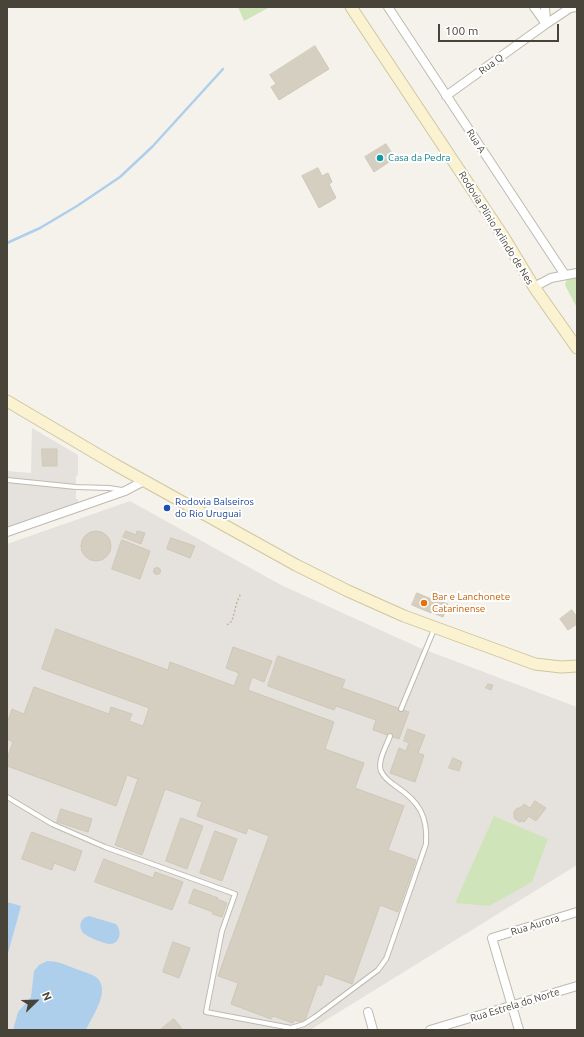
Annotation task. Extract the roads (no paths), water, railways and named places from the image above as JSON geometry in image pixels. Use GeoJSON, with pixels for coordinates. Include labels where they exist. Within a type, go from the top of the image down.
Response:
{"type":"FeatureCollection","features":[{"type":"Feature","properties":{"kind":"main road","name":"Rodovia Plínio Arlindo de Nes"},"geometry":{"type":"LineString","coordinates":[[351,7],[505,238],[534,287],[577,348]]}},
{"type":"Feature","properties":{"kind":"main road"},"geometry":{"type":"LineString","coordinates":[[7,401],[144,481],[296,566],[362,597],[404,616],[535,664],[561,667],[577,666]]}},
{"type":"Feature","properties":{"kind":"street","name":"Rua A"},"geometry":{"type":"LineString","coordinates":[[388,7],[565,275]]}},
{"type":"Feature","properties":{"kind":"street"},"geometry":{"type":"LineString","coordinates":[[534,7],[546,24]]}},
{"type":"Feature","properties":{"kind":"street"},"geometry":{"type":"LineString","coordinates":[[545,7],[546,24]]}},
{"type":"Feature","properties":{"kind":"street","name":"Rua Q"},"geometry":{"type":"LineString","coordinates":[[446,96],[546,24],[570,8],[577,7]]}},
{"type":"Feature","properties":{"kind":"street"},"geometry":{"type":"LineString","coordinates":[[534,287],[544,281],[577,273]]}},
{"type":"Feature","properties":{"kind":"street"},"geometry":{"type":"LineString","coordinates":[[7,532],[125,490],[144,481]]}},
{"type":"Feature","properties":{"kind":"street","name":"Rua Aurora"},"geometry":{"type":"LineString","coordinates":[[512,1006],[492,938],[577,912]]}},
{"type":"Feature","properties":{"kind":"street","name":"Rua Estrela do Norte"},"geometry":{"type":"LineString","coordinates":[[430,1030],[577,986]]}},
{"type":"Feature","properties":{"kind":"street"},"geometry":{"type":"LineString","coordinates":[[512,1006],[519,1030]]}},
{"type":"Feature","properties":{"kind":"street"},"geometry":{"type":"LineString","coordinates":[[368,1012],[373,1030]]}},
{"type":"Feature","properties":{"kind":"lane"},"geometry":{"type":"LineString","coordinates":[[7,480],[125,490]]}},
{"type":"Feature","properties":{"kind":"lane"},"geometry":{"type":"LineString","coordinates":[[401,709],[435,627]]}},
{"type":"Feature","properties":{"kind":"lane"},"geometry":{"type":"LineString","coordinates":[[7,797],[52,824],[92,841],[235,894],[222,931],[206,1012],[291,1028],[304,1024],[378,970],[386,959],[424,851],[427,829],[420,809],[410,796],[390,781],[382,772],[380,766],[390,736]]}},
{"type":"Feature","properties":{"kind":"water"},"geometry":{"type":"Polygon","coordinates":[[[7,902],[21,906],[7,957],[7,902]]]}},
{"type":"Feature","properties":{"kind":"water"},"geometry":{"type":"Polygon","coordinates":[[[89,916],[116,924],[120,933],[118,939],[114,943],[104,943],[83,933],[80,925],[82,920],[89,916]]]}},
{"type":"Feature","properties":{"kind":"water"},"geometry":{"type":"Polygon","coordinates":[[[47,961],[59,963],[90,974],[96,977],[100,982],[102,989],[99,1003],[86,1030],[13,1030],[18,1012],[31,997],[34,971],[39,965],[47,961]]]}},
{"type":"Feature","properties":{"kind":"waterway"},"geometry":{"type":"LineString","coordinates":[[7,243],[40,228],[77,206],[120,177],[152,147],[223,69]]}},
{"type":"Feature","properties":{"kind":"place","name":"Casa da Pedra"},"geometry":{"type":"Point","coordinates":[380,158]}},
{"type":"Feature","properties":{"kind":"place","name":"Rodovia Balseiros do Rio Uruguai"},"geometry":{"type":"Point","coordinates":[167,508]}},
{"type":"Feature","properties":{"kind":"place","name":"Bar e Lanchonete Catarinense"},"geometry":{"type":"Point","coordinates":[424,603]}}]}
